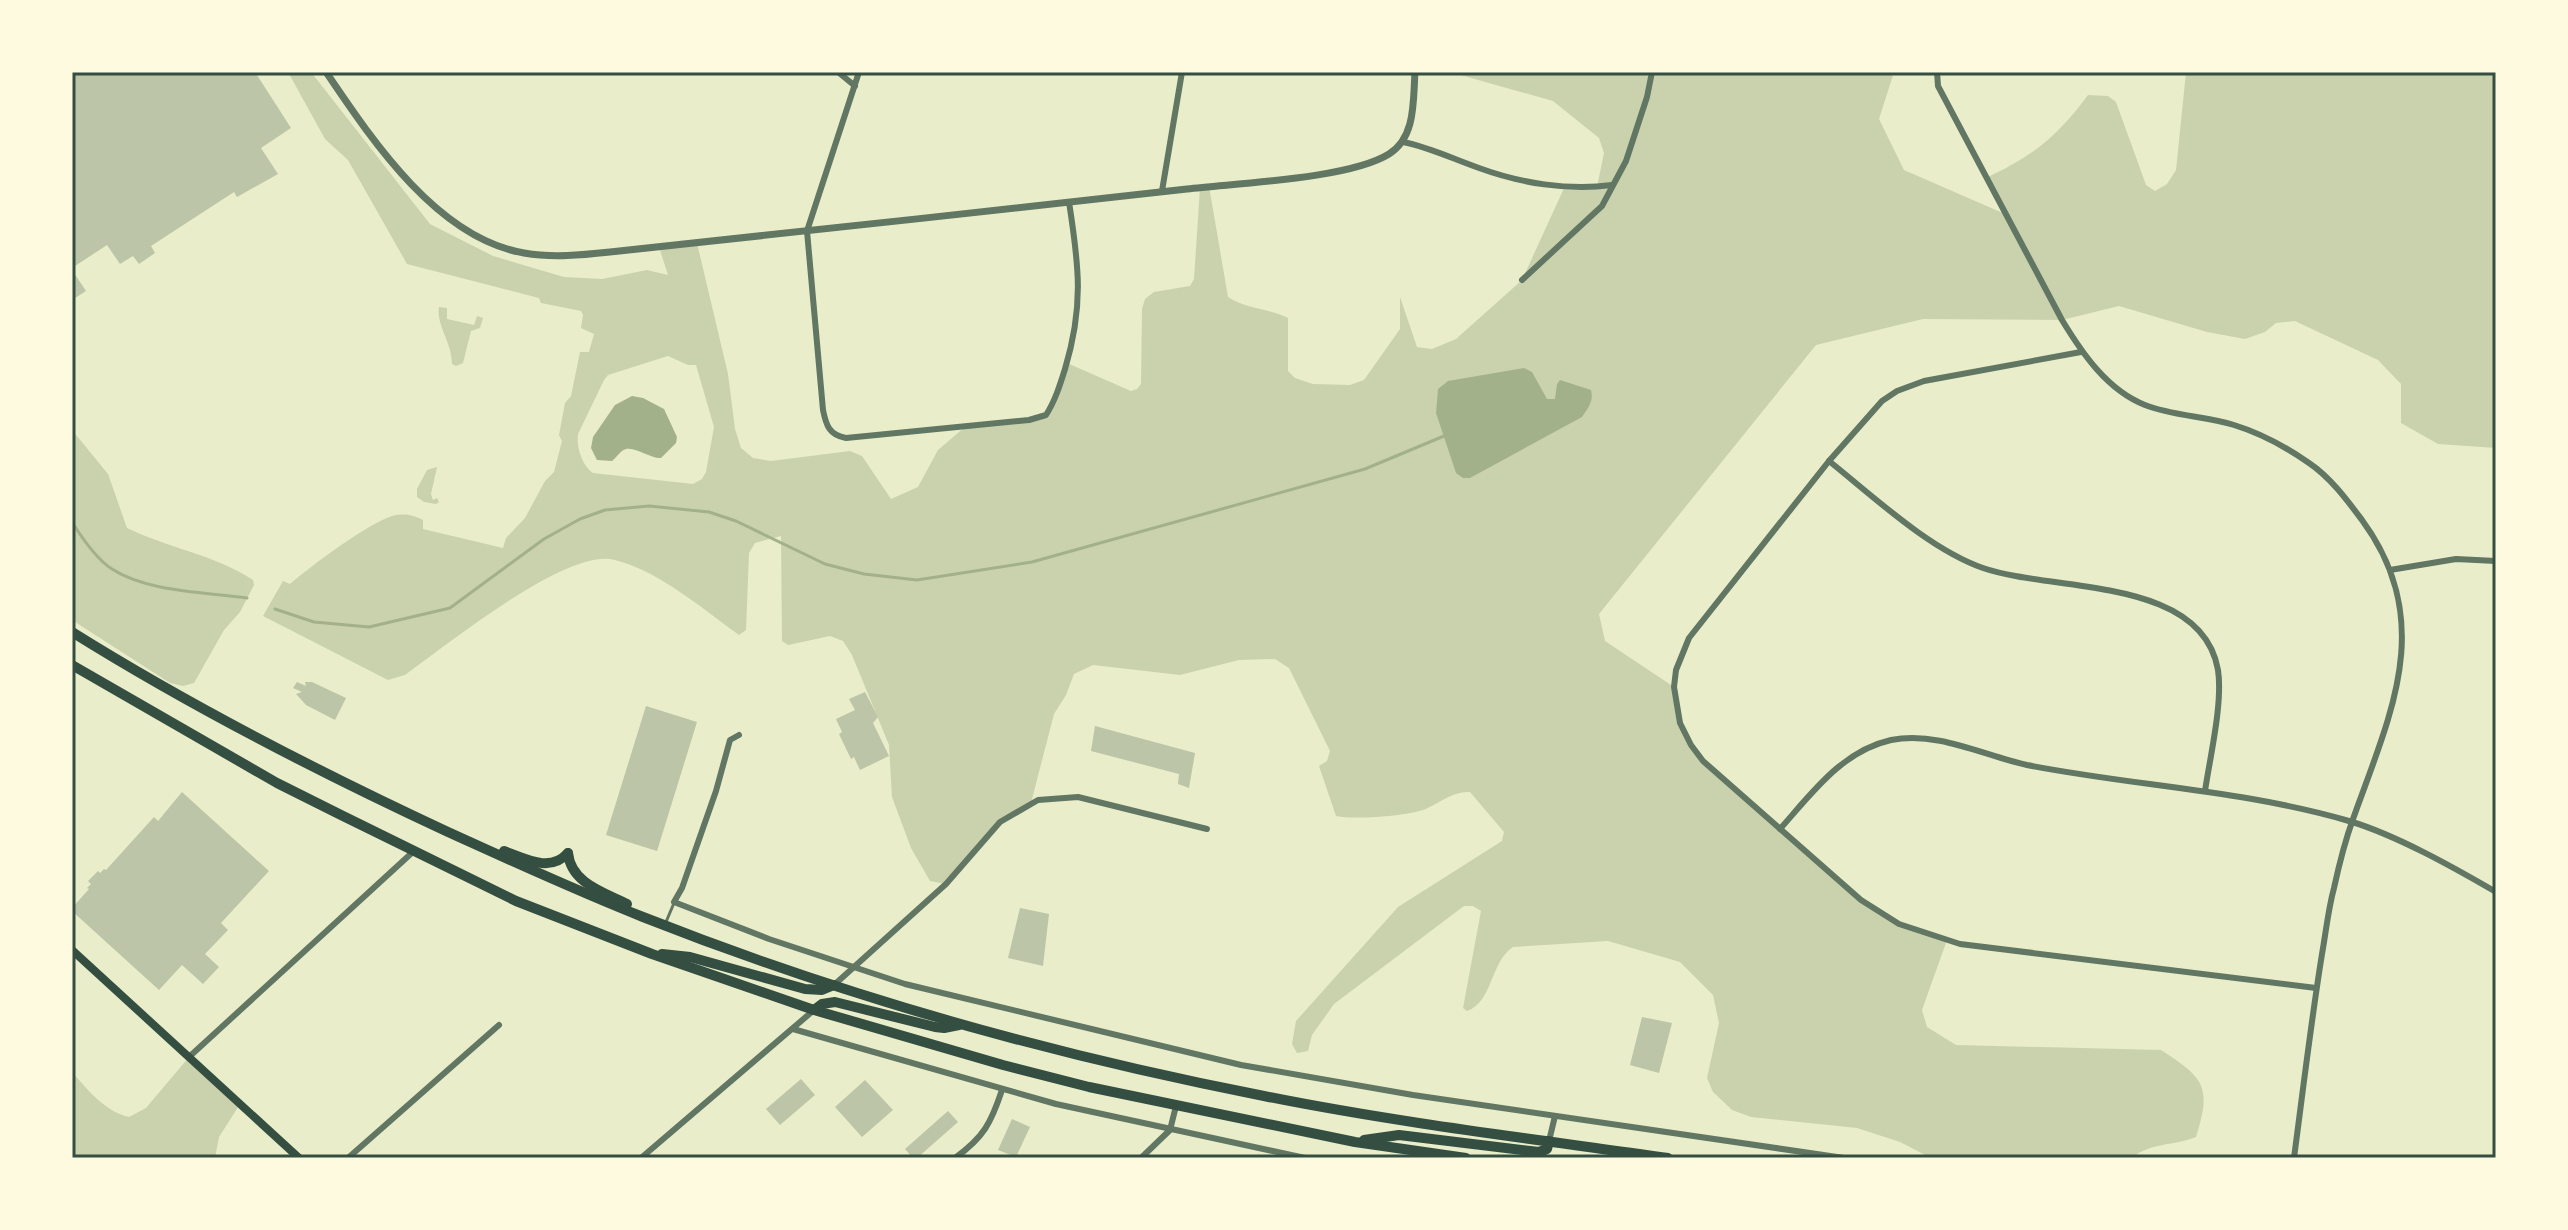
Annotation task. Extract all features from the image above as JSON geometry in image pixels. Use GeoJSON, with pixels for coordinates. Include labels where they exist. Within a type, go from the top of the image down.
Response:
{"type":"FeatureCollection","features":[{"type":"Feature","properties":{"kind":"highway"},"geometry":{"type":"LineString","coordinates":[[72,632],[212,713],[351,787],[559,883],[646,918],[834,985],[961,1024],[1265,1097],[1668,1158]]}},
{"type":"Feature","properties":{"kind":"highway"},"geometry":{"type":"LineString","coordinates":[[72,665],[277,783],[516,901],[652,954],[814,1010],[1003,1065],[1176,1106],[1355,1142],[1466,1158]]}},
{"type":"Feature","properties":{"kind":"highway"},"geometry":{"type":"LineString","coordinates":[[450,832],[540,864],[558,862],[568,853],[573,869],[584,882],[643,911],[646,918]]}},
{"type":"Feature","properties":{"kind":"highway"},"geometry":{"type":"LineString","coordinates":[[652,954],[690,957],[805,989],[822,990],[834,985]]}},
{"type":"Feature","properties":{"kind":"highway"},"geometry":{"type":"LineString","coordinates":[[814,1010],[822,1004],[835,1002],[935,1027],[961,1024]]}},
{"type":"Feature","properties":{"kind":"highway"},"geometry":{"type":"LineString","coordinates":[[1355,1142],[1399,1135],[1539,1152],[1547,1149],[1549,1141]]}},
{"type":"Feature","properties":{"kind":"main road"},"geometry":{"type":"LineString","coordinates":[[72,950],[299,1158]]}},
{"type":"Feature","properties":{"kind":"street"},"geometry":{"type":"LineString","coordinates":[[326,72],[372,138],[414,187],[456,222],[509,249],[525,253],[577,255],[1332,172],[1386,156],[1403,142],[1413,110],[1415,72]]}},
{"type":"Feature","properties":{"kind":"street"},"geometry":{"type":"LineString","coordinates":[[838,72],[855,86]]}},
{"type":"Feature","properties":{"kind":"street"},"geometry":{"type":"LineString","coordinates":[[859,72],[807,231],[823,410],[829,430],[846,438],[1029,420],[1046,415],[1056,396],[1078,315],[1077,253],[1069,202]]}},
{"type":"Feature","properties":{"kind":"street"},"geometry":{"type":"LineString","coordinates":[[1162,191],[1182,72]]}},
{"type":"Feature","properties":{"kind":"street"},"geometry":{"type":"LineString","coordinates":[[1522,280],[1602,206],[1626,161],[1652,72]]}},
{"type":"Feature","properties":{"kind":"street"},"geometry":{"type":"LineString","coordinates":[[1937,72],[1938,86],[2081,352],[2115,388],[2143,404],[2234,425],[2266,437],[2311,464],[2332,483],[2375,537],[2390,570],[2400,614],[2401,663],[2397,694],[2388,728],[2352,822],[2333,892],[2316,988],[2294,1158]]}},
{"type":"Feature","properties":{"kind":"street"},"geometry":{"type":"LineString","coordinates":[[1403,142],[1420,145],[1510,178],[1565,186],[1612,185]]}},
{"type":"Feature","properties":{"kind":"street"},"geometry":{"type":"LineString","coordinates":[[2081,352],[1908,386],[1882,401],[1829,461],[1689,638],[1679,662],[1674,687],[1680,723],[1703,761],[1877,912],[1899,924],[1960,944],[2316,988]]}},
{"type":"Feature","properties":{"kind":"street"},"geometry":{"type":"LineString","coordinates":[[1829,461],[1950,554],[2010,576],[2140,597],[2164,605],[2193,624],[2214,657],[2219,684],[2205,791]]}},
{"type":"Feature","properties":{"kind":"street"},"geometry":{"type":"LineString","coordinates":[[2390,570],[2456,559],[2496,561]]}},
{"type":"Feature","properties":{"kind":"street"},"geometry":{"type":"LineString","coordinates":[[739,735],[730,740],[716,791],[682,888],[674,902],[742,929],[905,984],[1241,1065],[1334,1083],[1844,1158]]}},
{"type":"Feature","properties":{"kind":"street"},"geometry":{"type":"LineString","coordinates":[[1780,829],[1838,767],[1872,745],[1908,738],[1933,739],[2028,765],[2290,805],[2352,822],[2435,858],[2496,892]]}},
{"type":"Feature","properties":{"kind":"street"},"geometry":{"type":"LineString","coordinates":[[834,985],[946,884],[1000,822],[1038,800],[1078,797],[1207,829]]}},
{"type":"Feature","properties":{"kind":"street"},"geometry":{"type":"LineString","coordinates":[[189,1057],[415,850]]}},
{"type":"Feature","properties":{"kind":"street"},"geometry":{"type":"LineString","coordinates":[[641,1158],[814,1010]]}},
{"type":"Feature","properties":{"kind":"street"},"geometry":{"type":"LineString","coordinates":[[348,1158],[499,1025]]}},
{"type":"Feature","properties":{"kind":"street"},"geometry":{"type":"LineString","coordinates":[[793,1029],[1002,1090],[1267,1155],[1305,1158]]}},
{"type":"Feature","properties":{"kind":"street"},"geometry":{"type":"LineString","coordinates":[[955,1158],[976,1143],[985,1132],[1002,1090]]}},
{"type":"Feature","properties":{"kind":"street"},"geometry":{"type":"LineString","coordinates":[[1141,1158],[1170,1130],[1176,1106]]}},
{"type":"Feature","properties":{"kind":"street"},"geometry":{"type":"LineString","coordinates":[[1549,1141],[1555,1116]]}},
{"type":"Feature","properties":{"kind":"lane"},"geometry":{"type":"LineString","coordinates":[[665,925],[674,902]]}},
{"type":"Feature","properties":{"kind":"shaded area"},"geometry":{"type":"Polygon","coordinates":[[[288,72],[311,72],[430,224],[493,256],[564,277],[602,279],[647,270],[668,275],[659,247],[697,243],[728,374],[735,429],[741,448],[753,458],[771,461],[850,451],[862,456],[891,499],[918,487],[938,450],[966,426],[1045,415],[1067,363],[1131,391],[1137,389],[1141,384],[1142,309],[1145,299],[1154,292],[1190,286],[1194,279],[1200,187],[1209,186],[1228,297],[1288,318],[1288,371],[1295,378],[1313,384],[1350,385],[1364,380],[1400,329],[1400,297],[1417,347],[1432,349],[1456,339],[1522,280],[1565,186],[1597,187],[1604,153],[1599,138],[1553,101],[1450,72],[1894,72],[1879,119],[1904,170],[2005,214],[1986,178],[2043,144],[2066,123],[2088,95],[2108,96],[2116,102],[2146,185],[2155,191],[2167,184],[2176,170],[2186,72],[2496,72],[2496,448],[2438,444],[2401,423],[2401,384],[2378,360],[2295,321],[2276,323],[2265,332],[2245,339],[2207,332],[2119,306],[2062,320],[1923,319],[1816,345],[1599,614],[1605,641],[1674,687],[1681,724],[1703,761],[1861,900],[1899,924],[1947,940],[1922,1010],[1927,1027],[1956,1045],[2161,1050],[2187,1068],[2201,1085],[2203,1106],[2196,1137],[2147,1149],[2132,1158],[1931,1158],[1900,1142],[1857,1128],[1751,1117],[1732,1110],[1713,1092],[1707,1078],[1719,1023],[1713,995],[1680,962],[1608,941],[1513,947],[1500,962],[1482,999],[1467,1011],[1463,1008],[1481,911],[1473,906],[1464,906],[1334,1004],[1312,1035],[1308,1051],[1297,1053],[1292,1044],[1296,1021],[1398,907],[1502,841],[1504,832],[1470,792],[1404,814],[1336,816],[1319,766],[1327,761],[1330,751],[1289,668],[1275,659],[1239,660],[1180,675],[1093,665],[1074,674],[1054,714],[1031,803],[1010,814],[946,884],[930,881],[911,848],[892,797],[889,745],[852,655],[843,641],[830,636],[788,645],[782,641],[781,536],[755,543],[749,553],[746,630],[739,635],[664,582],[615,560],[594,560],[568,568],[538,583],[477,622],[405,675],[388,680],[263,616],[283,581],[290,584],[354,536],[392,516],[412,516],[423,520],[423,529],[503,548],[506,538],[525,518],[545,481],[554,472],[562,441],[559,435],[565,403],[571,396],[580,352],[589,352],[594,334],[581,328],[581,311],[541,303],[539,298],[407,264],[348,160],[325,139],[288,72]],[[668,356],[608,375],[578,434],[581,455],[589,470],[593,473],[693,484],[702,479],[714,427],[696,365],[688,365],[668,356]]]}},
{"type":"Feature","properties":{"kind":"shaded area"},"geometry":{"type":"Polygon","coordinates":[[[439,307],[447,308],[447,319],[474,325],[477,316],[483,318],[480,328],[471,331],[463,363],[456,366],[452,364],[439,307]]]}},
{"type":"Feature","properties":{"kind":"shaded area"},"geometry":{"type":"Polygon","coordinates":[[[1524,368],[1532,372],[1547,399],[1555,399],[1560,380],[1591,390],[1588,407],[1582,417],[1470,478],[1463,478],[1456,473],[1436,413],[1438,389],[1448,381],[1524,368]]]}},
{"type":"Feature","properties":{"kind":"shaded area"},"geometry":{"type":"Polygon","coordinates":[[[632,396],[664,409],[677,437],[676,443],[661,458],[626,449],[612,461],[597,460],[591,448],[593,437],[615,405],[632,396]]]}},
{"type":"Feature","properties":{"kind":"shaded area"},"geometry":{"type":"Polygon","coordinates":[[[72,430],[108,474],[127,528],[223,564],[253,580],[254,585],[240,612],[224,630],[194,683],[183,686],[170,683],[72,620],[72,430]]]}},
{"type":"Feature","properties":{"kind":"shaded area"},"geometry":{"type":"Polygon","coordinates":[[[437,467],[431,494],[433,500],[437,498],[439,502],[424,502],[417,497],[417,489],[427,470],[437,467]]]}},
{"type":"Feature","properties":{"kind":"shaded area"},"geometry":{"type":"Polygon","coordinates":[[[189,1057],[240,1104],[219,1137],[215,1158],[72,1158],[72,1072],[104,1105],[129,1117],[146,1108],[189,1057]]]}},
{"type":"Feature","properties":{"kind":"building"},"geometry":{"type":"Polygon","coordinates":[[[72,72],[255,72],[291,128],[261,148],[278,174],[237,197],[234,192],[151,246],[155,253],[139,264],[133,256],[120,264],[107,245],[72,268],[72,72]]]}},
{"type":"Feature","properties":{"kind":"building"},"geometry":{"type":"Polygon","coordinates":[[[72,270],[86,291],[72,300],[72,270]]]}},
{"type":"Feature","properties":{"kind":"building"},"geometry":{"type":"Polygon","coordinates":[[[297,682],[306,686],[305,682],[312,682],[346,698],[335,720],[306,705],[296,694],[302,692],[293,688],[297,682]]]}},
{"type":"Feature","properties":{"kind":"building"},"geometry":{"type":"Polygon","coordinates":[[[865,692],[878,717],[873,723],[889,756],[860,770],[839,734],[842,732],[836,719],[855,710],[849,699],[865,692]]]}},
{"type":"Feature","properties":{"kind":"building"},"geometry":{"type":"Polygon","coordinates":[[[646,706],[697,722],[657,851],[606,835],[646,706]]]}},
{"type":"Feature","properties":{"kind":"building"},"geometry":{"type":"Polygon","coordinates":[[[1095,726],[1195,753],[1189,788],[1178,784],[1179,774],[1091,751],[1095,726]]]}},
{"type":"Feature","properties":{"kind":"building"},"geometry":{"type":"Polygon","coordinates":[[[182,792],[269,871],[221,923],[228,930],[205,954],[219,967],[203,984],[182,965],[159,990],[72,908],[89,889],[91,884],[88,881],[98,871],[106,870],[154,817],[158,821],[182,792]]]}},
{"type":"Feature","properties":{"kind":"building"},"geometry":{"type":"Polygon","coordinates":[[[1020,908],[1049,914],[1043,966],[1008,958],[1020,908]]]}},
{"type":"Feature","properties":{"kind":"building"},"geometry":{"type":"Polygon","coordinates":[[[1642,1017],[1672,1023],[1659,1073],[1630,1065],[1642,1017]]]}},
{"type":"Feature","properties":{"kind":"building"},"geometry":{"type":"Polygon","coordinates":[[[801,1079],[815,1095],[780,1125],[766,1109],[801,1079]]]}},
{"type":"Feature","properties":{"kind":"building"},"geometry":{"type":"Polygon","coordinates":[[[865,1080],[893,1110],[862,1137],[835,1107],[865,1080]]]}},
{"type":"Feature","properties":{"kind":"building"},"geometry":{"type":"Polygon","coordinates":[[[948,1111],[958,1122],[917,1158],[913,1158],[905,1149],[948,1111]]]}},
{"type":"Feature","properties":{"kind":"building"},"geometry":{"type":"Polygon","coordinates":[[[1012,1119],[1030,1127],[1016,1157],[998,1150],[1012,1119]]]}},
{"type":"Feature","properties":{"kind":"waterway"},"geometry":{"type":"LineString","coordinates":[[275,609],[314,622],[369,627],[450,608],[544,539],[580,519],[605,510],[649,506],[709,512],[736,521],[825,564],[864,574],[917,580],[1032,562],[1365,469],[1444,436]]}},
{"type":"Feature","properties":{"kind":"waterway"},"geometry":{"type":"LineString","coordinates":[[72,522],[100,560],[126,577],[159,587],[247,598]]}}]}
